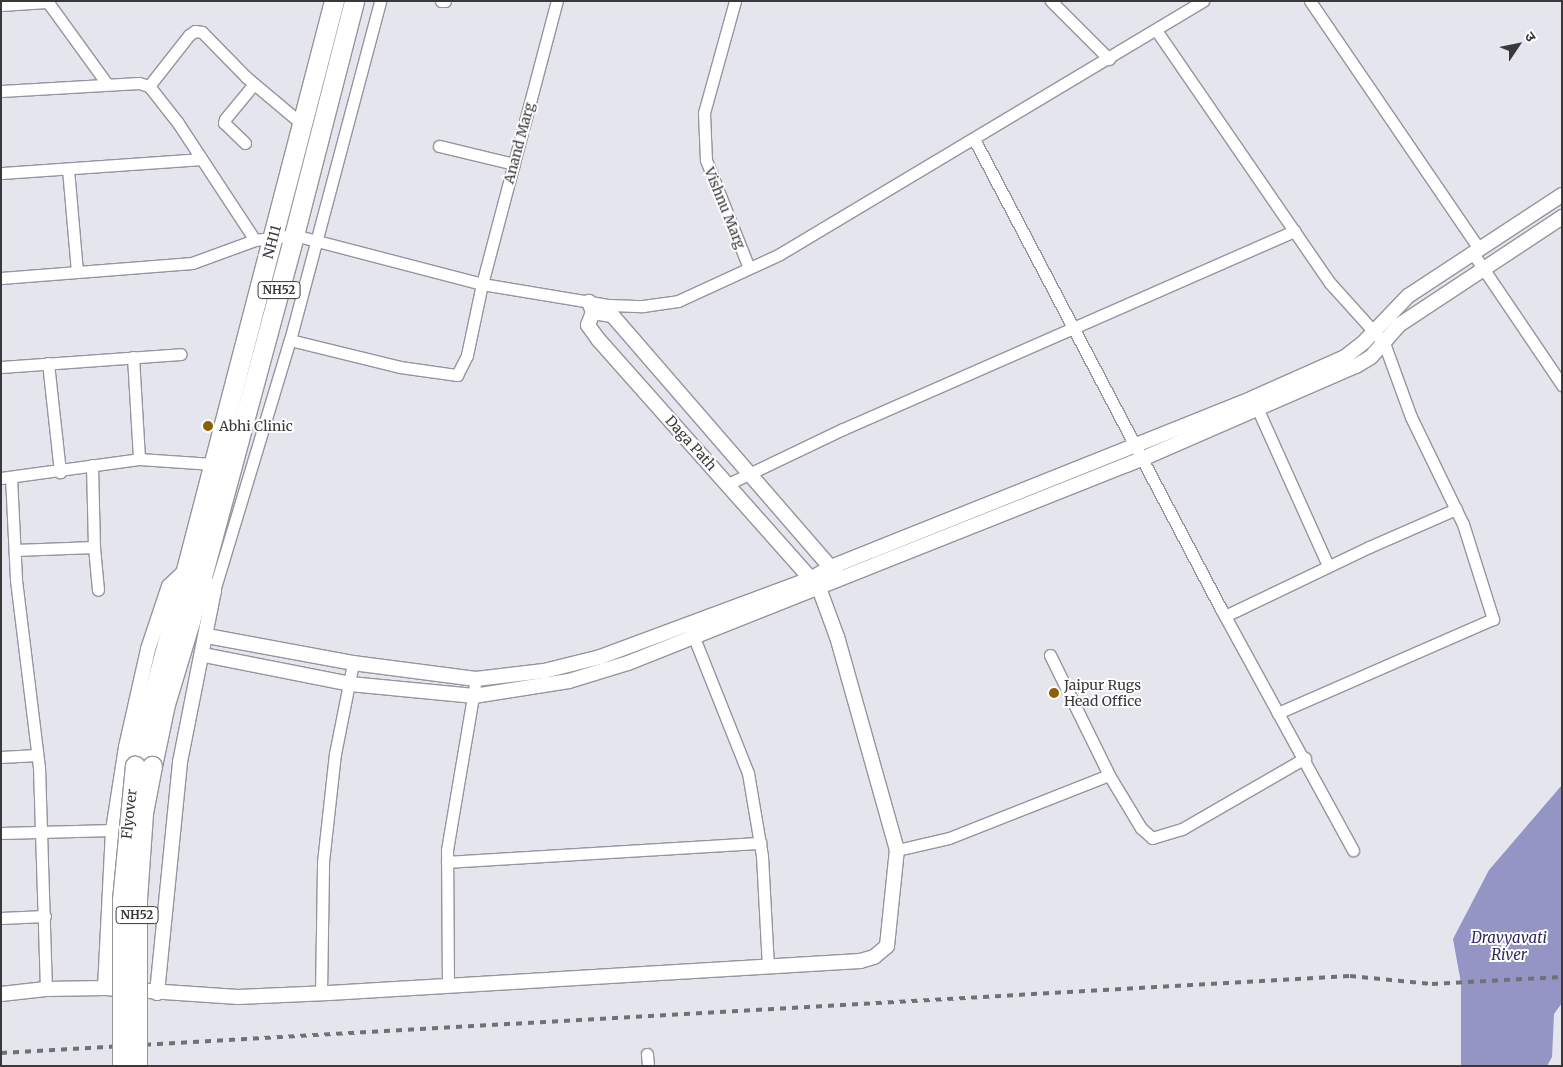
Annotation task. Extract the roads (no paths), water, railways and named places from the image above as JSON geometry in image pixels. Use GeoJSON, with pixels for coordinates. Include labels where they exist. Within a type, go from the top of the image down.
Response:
{"type":"FeatureCollection","features":[{"type":"Feature","properties":{"kind":"highway","name":"NH11"},"geometry":{"type":"LineString","coordinates":[[194,573],[213,464],[264,239],[302,124],[334,1]]}},
{"type":"Feature","properties":{"kind":"highway","name":"NH52"},"geometry":{"type":"LineString","coordinates":[[194,573],[294,235],[354,1]]}},
{"type":"Feature","properties":{"kind":"highway","name":"Flyover"},"geometry":{"type":"LineString","coordinates":[[122,1066],[122,900],[143,766],[165,704],[194,573]]}},
{"type":"Feature","properties":{"kind":"highway","name":"Flyover"},"geometry":{"type":"LineString","coordinates":[[137,1066],[137,899],[143,813],[143,766]]}},
{"type":"Feature","properties":{"kind":"street"},"geometry":{"type":"LineString","coordinates":[[157,993],[180,762],[204,655],[214,591],[290,340],[314,240],[380,1]]}},
{"type":"Feature","properties":{"kind":"street","name":"Anand Marg"},"geometry":{"type":"LineString","coordinates":[[290,340],[400,367],[457,375],[467,355],[482,284],[556,1]]}},
{"type":"Feature","properties":{"kind":"street","name":"Vishnu Marg"},"geometry":{"type":"LineString","coordinates":[[735,1],[704,113],[706,160],[749,268]]}},
{"type":"Feature","properties":{"kind":"street"},"geometry":{"type":"LineString","coordinates":[[1051,1],[1109,59]]}},
{"type":"Feature","properties":{"kind":"street"},"geometry":{"type":"LineString","coordinates":[[591,307],[643,306],[678,301],[780,254],[1109,59],[1203,1]]}},
{"type":"Feature","properties":{"kind":"street"},"geometry":{"type":"LineString","coordinates":[[1310,1],[1475,250],[1483,270],[1562,385]]}},
{"type":"Feature","properties":{"kind":"street"},"geometry":{"type":"LineString","coordinates":[[1,5],[47,2],[107,84]]}},
{"type":"Feature","properties":{"kind":"street"},"geometry":{"type":"LineString","coordinates":[[1156,30],[1330,284],[1375,330],[1384,343],[1411,417],[1456,510],[1486,589],[1493,620],[1278,713]]}},
{"type":"Feature","properties":{"kind":"street"},"geometry":{"type":"LineString","coordinates":[[149,86],[195,31],[202,32],[254,84],[302,124]]}},
{"type":"Feature","properties":{"kind":"street"},"geometry":{"type":"LineString","coordinates":[[1,91],[107,84],[139,83],[149,86],[201,159],[264,239]]}},
{"type":"Feature","properties":{"kind":"street"},"geometry":{"type":"LineString","coordinates":[[245,143],[224,123],[225,119],[254,84]]}},
{"type":"Feature","properties":{"kind":"street"},"geometry":{"type":"LineString","coordinates":[[974,139],[1138,445],[1226,616],[1278,713],[1305,758],[1353,850]]}},
{"type":"Feature","properties":{"kind":"street"},"geometry":{"type":"LineString","coordinates":[[439,146],[514,164]]}},
{"type":"Feature","properties":{"kind":"street"},"geometry":{"type":"LineString","coordinates":[[1,173],[201,159]]}},
{"type":"Feature","properties":{"kind":"street"},"geometry":{"type":"LineString","coordinates":[[68,169],[77,272]]}},
{"type":"Feature","properties":{"kind":"street"},"geometry":{"type":"LineString","coordinates":[[204,655],[350,684],[474,696],[569,682],[691,630],[816,583],[840,579],[1144,458],[1255,404],[1345,356],[1375,330],[1408,296],[1475,250],[1562,195]]}},
{"type":"Feature","properties":{"kind":"street"},"geometry":{"type":"LineString","coordinates":[[816,583],[831,567],[1138,445],[1356,366],[1371,357],[1399,325],[1562,217]]}},
{"type":"Feature","properties":{"kind":"street"},"geometry":{"type":"LineString","coordinates":[[728,484],[1074,327],[1295,231]]}},
{"type":"Feature","properties":{"kind":"street"},"geometry":{"type":"LineString","coordinates":[[1,278],[192,264],[264,239],[294,235],[482,284],[591,307],[612,315],[751,473],[840,579]]}},
{"type":"Feature","properties":{"kind":"street","name":"Daga Path"},"geometry":{"type":"LineString","coordinates":[[591,307],[588,325],[593,332],[816,583]]}},
{"type":"Feature","properties":{"kind":"street"},"geometry":{"type":"LineString","coordinates":[[1,367],[181,354]]}},
{"type":"Feature","properties":{"kind":"street"},"geometry":{"type":"LineString","coordinates":[[133,357],[138,459]]}},
{"type":"Feature","properties":{"kind":"street"},"geometry":{"type":"LineString","coordinates":[[48,363],[60,472]]}},
{"type":"Feature","properties":{"kind":"street"},"geometry":{"type":"LineString","coordinates":[[1255,404],[1328,566]]}},
{"type":"Feature","properties":{"kind":"street"},"geometry":{"type":"LineString","coordinates":[[46,989],[42,830],[37,755],[6,477],[60,472],[92,465],[138,459],[213,464]]}},
{"type":"Feature","properties":{"kind":"street"},"geometry":{"type":"LineString","coordinates":[[92,465],[94,547],[98,590]]}},
{"type":"Feature","properties":{"kind":"street"},"geometry":{"type":"LineString","coordinates":[[1226,616],[1328,566],[1456,510]]}},
{"type":"Feature","properties":{"kind":"street"},"geometry":{"type":"LineString","coordinates":[[15,550],[94,547]]}},
{"type":"Feature","properties":{"kind":"street"},"geometry":{"type":"LineString","coordinates":[[105,988],[113,830],[126,747],[148,649],[169,586],[194,573],[214,591]]}},
{"type":"Feature","properties":{"kind":"street"},"geometry":{"type":"LineString","coordinates":[[1,994],[46,989],[105,988],[238,997],[321,994],[860,961],[874,957],[887,946],[897,850],[837,636],[816,583]]}},
{"type":"Feature","properties":{"kind":"street"},"geometry":{"type":"LineString","coordinates":[[207,636],[353,662],[476,679],[544,671],[600,657],[691,630]]}},
{"type":"Feature","properties":{"kind":"street"},"geometry":{"type":"LineString","coordinates":[[691,630],[748,773],[760,843],[768,966]]}},
{"type":"Feature","properties":{"kind":"street"},"geometry":{"type":"LineString","coordinates":[[1050,655],[1109,775],[1141,828],[1152,838],[1182,829],[1305,758]]}},
{"type":"Feature","properties":{"kind":"street"},"geometry":{"type":"LineString","coordinates":[[321,994],[322,862],[335,754],[353,662]]}},
{"type":"Feature","properties":{"kind":"street"},"geometry":{"type":"LineString","coordinates":[[448,985],[447,862],[476,679]]}},
{"type":"Feature","properties":{"kind":"street"},"geometry":{"type":"LineString","coordinates":[[1,757],[37,755]]}},
{"type":"Feature","properties":{"kind":"street"},"geometry":{"type":"LineString","coordinates":[[897,850],[949,838],[1109,775]]}},
{"type":"Feature","properties":{"kind":"street"},"geometry":{"type":"LineString","coordinates":[[1,833],[42,830],[113,830]]}},
{"type":"Feature","properties":{"kind":"street"},"geometry":{"type":"LineString","coordinates":[[447,862],[760,843]]}},
{"type":"Feature","properties":{"kind":"street"},"geometry":{"type":"LineString","coordinates":[[1,918],[45,916]]}},
{"type":"Feature","properties":{"kind":"street"},"geometry":{"type":"LineString","coordinates":[[648,1054],[648,1066]]}},
{"type":"Feature","properties":{"kind":"water","name":"Dravyavati River"},"geometry":{"type":"Polygon","coordinates":[[[1562,785],[1562,1003],[1554,1014],[1552,1057],[1547,1066],[1461,1066],[1461,983],[1453,939],[1489,870],[1562,785]]]}},
{"type":"Feature","properties":{"kind":"railway"},"geometry":{"type":"LineString","coordinates":[[1,1053],[1350,976],[1432,984],[1562,977]]}},
{"type":"Feature","properties":{"kind":"place","name":"Abhi Clinic"},"geometry":{"type":"Point","coordinates":[208,426]}},
{"type":"Feature","properties":{"kind":"place","name":"Jaipur Rugs Head Office"},"geometry":{"type":"Point","coordinates":[1054,693]}}]}
